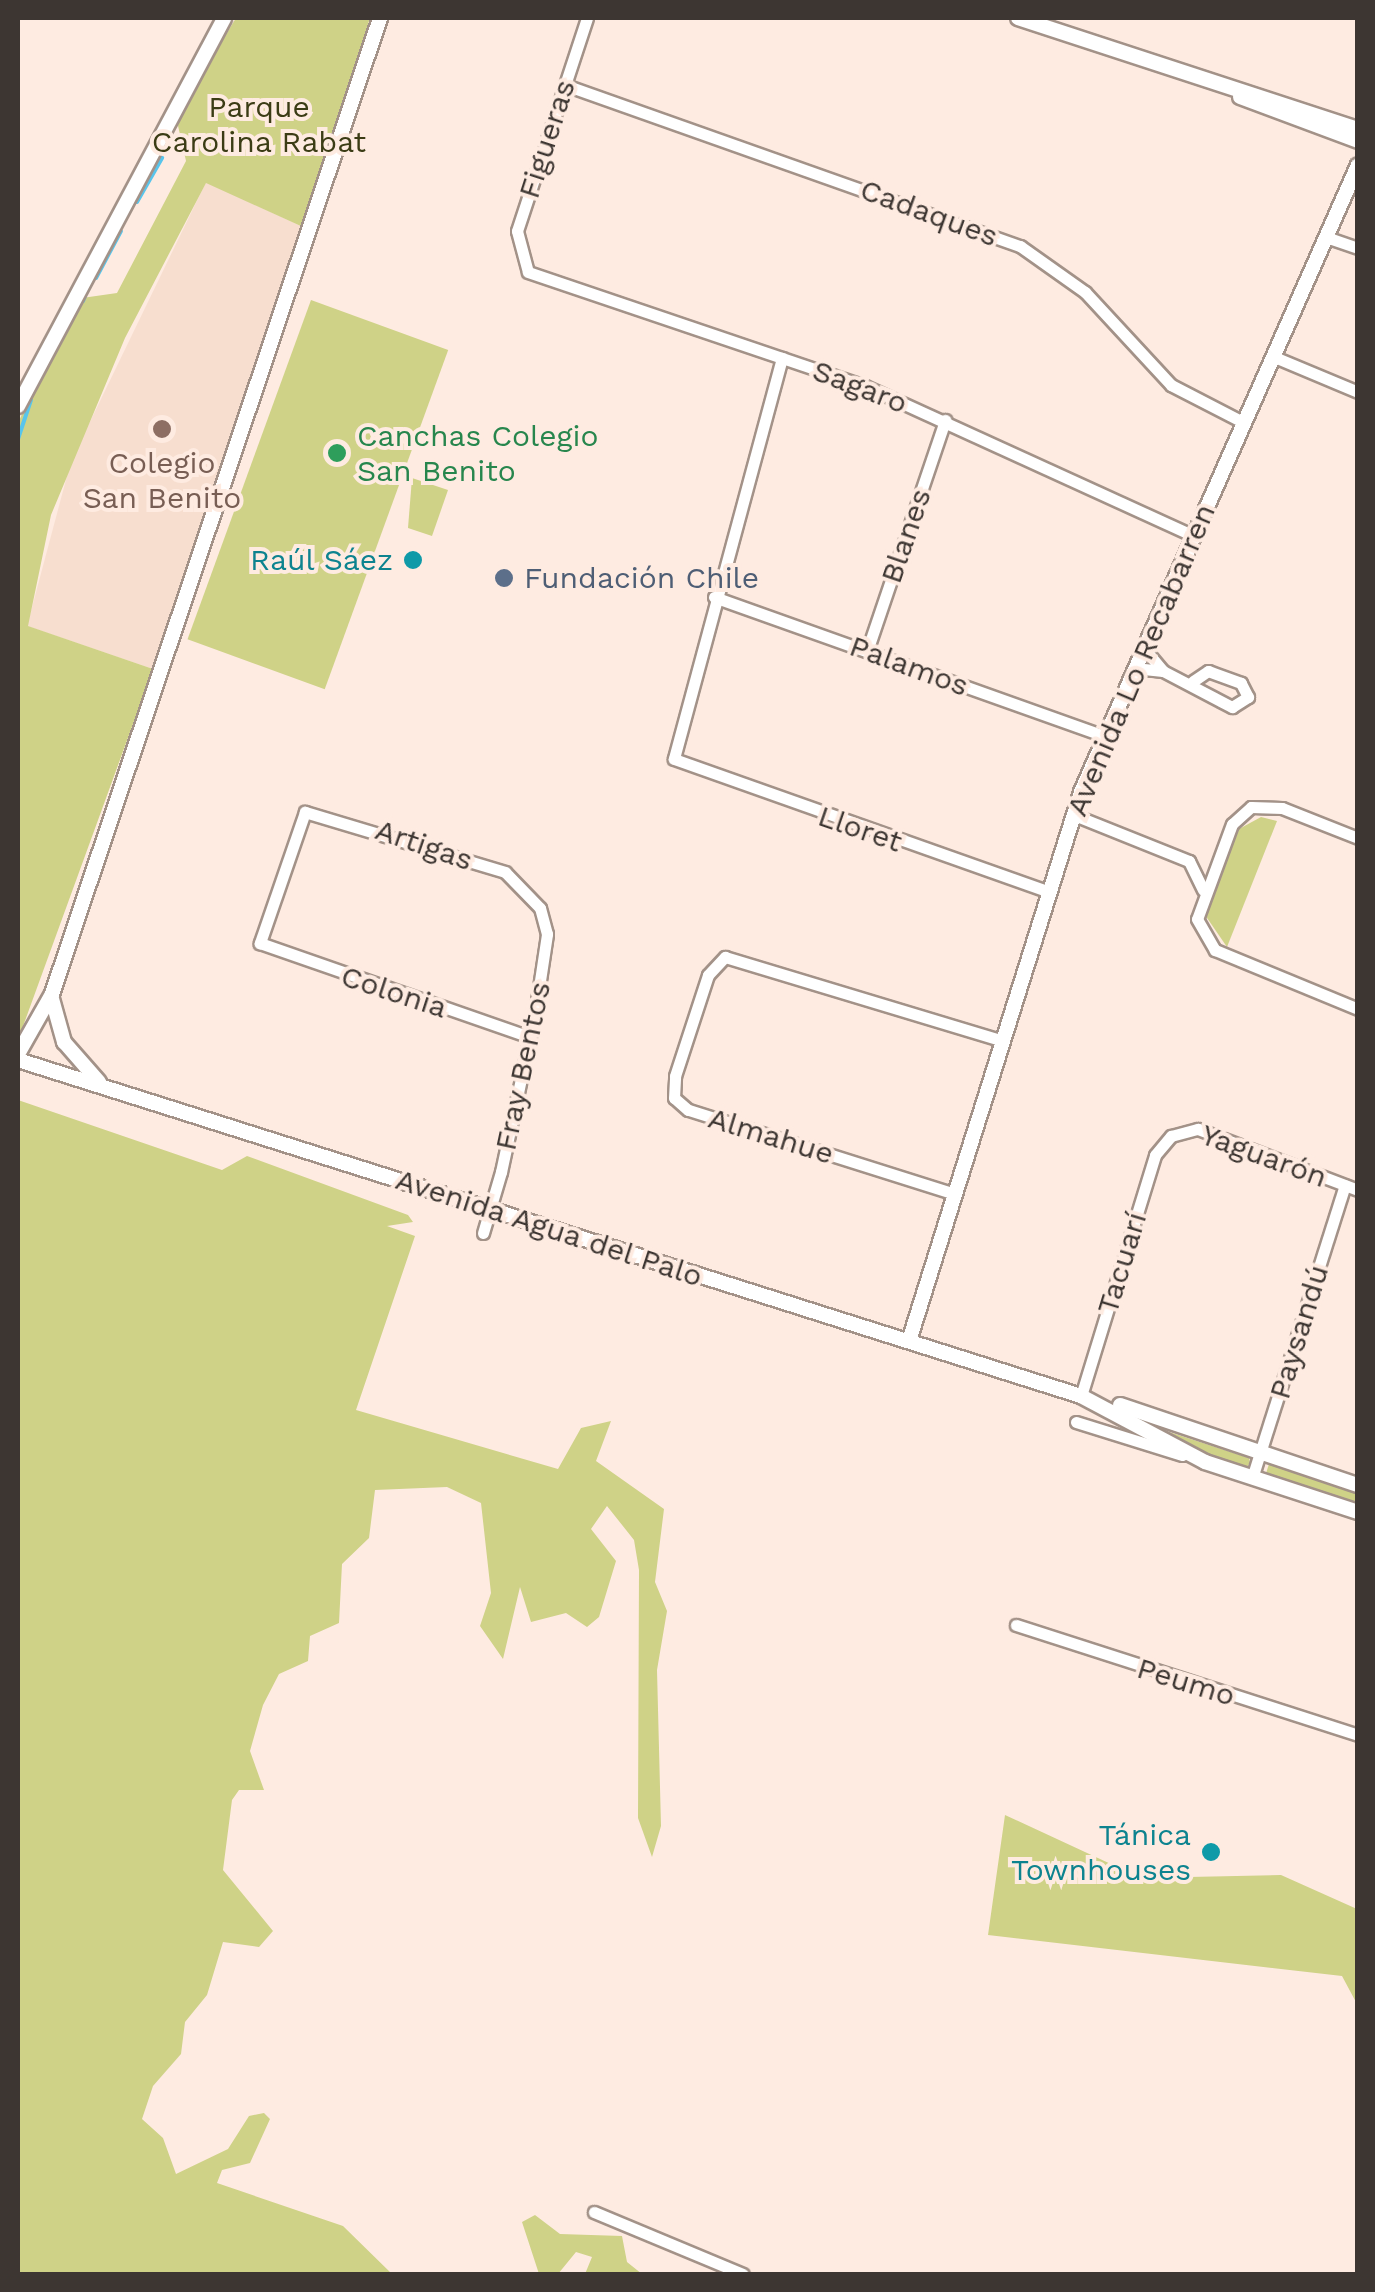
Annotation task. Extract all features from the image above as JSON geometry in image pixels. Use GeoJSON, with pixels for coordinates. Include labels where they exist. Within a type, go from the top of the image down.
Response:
{"type":"FeatureCollection","features":[{"type":"Feature","properties":{"kind":"street"},"geometry":{"type":"LineString","coordinates":[[18,406],[224,18]]}},
{"type":"Feature","properties":{"kind":"street"},"geometry":{"type":"LineString","coordinates":[[18,1057],[37,1030],[52,994],[380,18]]}},
{"type":"Feature","properties":{"kind":"street","name":"Figueras"},"geometry":{"type":"LineString","coordinates":[[520,261],[516,231],[587,18]]}},
{"type":"Feature","properties":{"kind":"street"},"geometry":{"type":"LineString","coordinates":[[1018,18],[1358,129]]}},
{"type":"Feature","properties":{"kind":"street","name":"Cadaques"},"geometry":{"type":"LineString","coordinates":[[564,85],[1020,246],[1085,292],[1171,384],[1243,422]]}},
{"type":"Feature","properties":{"kind":"street"},"geometry":{"type":"LineString","coordinates":[[1226,89],[1358,142]]}},
{"type":"Feature","properties":{"kind":"street","name":"Avenida Lo Recabarren"},"geometry":{"type":"LineString","coordinates":[[908,1341],[1074,814],[1104,736],[1358,165]]}},
{"type":"Feature","properties":{"kind":"street"},"geometry":{"type":"LineString","coordinates":[[1326,236],[1358,248]]}},
{"type":"Feature","properties":{"kind":"street","name":"Sagaro"},"geometry":{"type":"LineString","coordinates":[[520,261],[544,282],[782,358],[945,420],[1194,536]]}},
{"type":"Feature","properties":{"kind":"street"},"geometry":{"type":"LineString","coordinates":[[1272,356],[1358,392]]}},
{"type":"Feature","properties":{"kind":"street"},"geometry":{"type":"LineString","coordinates":[[714,597],[782,358]]}},
{"type":"Feature","properties":{"kind":"street","name":"Blanes"},"geometry":{"type":"LineString","coordinates":[[867,651],[945,420]]}},
{"type":"Feature","properties":{"kind":"street","name":"Palamos"},"geometry":{"type":"LineString","coordinates":[[714,597],[1104,736]]}},
{"type":"Feature","properties":{"kind":"street","name":"Lloret"},"geometry":{"type":"LineString","coordinates":[[714,597],[674,759],[686,771],[1050,892]]}},
{"type":"Feature","properties":{"kind":"street"},"geometry":{"type":"LineString","coordinates":[[1144,648],[1163,670]]}},
{"type":"Feature","properties":{"kind":"street"},"geometry":{"type":"LineString","coordinates":[[1134,668],[1163,670],[1194,681],[1200,694],[1232,707],[1248,697],[1241,683],[1208,671],[1194,681]]}},
{"type":"Feature","properties":{"kind":"street"},"geometry":{"type":"LineString","coordinates":[[1358,838],[1259,804],[1240,813],[1202,894],[1198,930],[1216,950],[1358,1009]]}},
{"type":"Feature","properties":{"kind":"street","name":"Artigas"},"geometry":{"type":"LineString","coordinates":[[260,944],[304,812],[496,869],[535,899]]}},
{"type":"Feature","properties":{"kind":"street"},"geometry":{"type":"LineString","coordinates":[[1074,814],[1189,861],[1202,894]]}},
{"type":"Feature","properties":{"kind":"street"},"geometry":{"type":"LineString","coordinates":[[1189,861],[1225,840]]}},
{"type":"Feature","properties":{"kind":"street","name":"Fray Bentos"},"geometry":{"type":"LineString","coordinates":[[483,1233],[530,1037],[547,934],[535,899]]}},
{"type":"Feature","properties":{"kind":"street","name":"Colonia"},"geometry":{"type":"LineString","coordinates":[[260,944],[530,1037]]}},
{"type":"Feature","properties":{"kind":"street","name":"Almahue"},"geometry":{"type":"LineString","coordinates":[[955,1194],[688,1110],[672,1088],[680,1059],[712,965],[734,956],[1003,1041]]}},
{"type":"Feature","properties":{"kind":"street"},"geometry":{"type":"LineString","coordinates":[[52,994],[64,1042],[108,1088]]}},
{"type":"Feature","properties":{"kind":"street"},"geometry":{"type":"LineString","coordinates":[[18,1030],[37,1030]]}},
{"type":"Feature","properties":{"kind":"street","name":"Avenida Agua del Palo"},"geometry":{"type":"LineString","coordinates":[[18,1057],[1358,1485]]}},
{"type":"Feature","properties":{"kind":"street","name":"Yaguarón"},"geometry":{"type":"LineString","coordinates":[[1172,1136],[1198,1129],[1351,1188]]}},
{"type":"Feature","properties":{"kind":"street","name":"Tacuarí"},"geometry":{"type":"LineString","coordinates":[[1081,1396],[1155,1155],[1172,1136]]}},
{"type":"Feature","properties":{"kind":"street","name":"Paysandú"},"geometry":{"type":"LineString","coordinates":[[1252,1478],[1351,1188]]}},
{"type":"Feature","properties":{"kind":"street","name":"Avenida Agua del Palo"},"geometry":{"type":"LineString","coordinates":[[1081,1396],[1205,1462]]}},
{"type":"Feature","properties":{"kind":"street","name":"Avenida Agua del Palo"},"geometry":{"type":"LineString","coordinates":[[1076,1422],[1358,1512]]}},
{"type":"Feature","properties":{"kind":"street","name":"Peumo"},"geometry":{"type":"LineString","coordinates":[[1016,1625],[1358,1735]]}},
{"type":"Feature","properties":{"kind":"street"},"geometry":{"type":"LineString","coordinates":[[594,2212],[742,2274]]}},
{"type":"Feature","properties":{"kind":"shaded area","name":"Colegio San Benito"},"geometry":{"type":"Polygon","coordinates":[[[206,182],[303,227],[153,669],[27,626],[71,461],[206,182]]]}},
{"type":"Feature","properties":{"kind":"green space","name":"Parque Carolina Rabat"},"geometry":{"type":"Polygon","coordinates":[[[236,18],[370,18],[303,227],[206,183],[125,338],[51,515],[28,626],[153,669],[18,1040],[18,423],[75,299],[117,293],[186,161],[176,117],[236,18]]]}},
{"type":"Feature","properties":{"kind":"green space","name":"Canchas Colegio San Benito"},"geometry":{"type":"Polygon","coordinates":[[[311,300],[448,350],[325,689],[188,639],[311,300]]]}},
{"type":"Feature","properties":{"kind":"green space"},"geometry":{"type":"Polygon","coordinates":[[[412,478],[448,490],[432,536],[408,528],[412,478]]]}},
{"type":"Feature","properties":{"kind":"green space"},"geometry":{"type":"Polygon","coordinates":[[[1261,817],[1277,821],[1227,947],[1205,915],[1239,829],[1261,817]]]}},
{"type":"Feature","properties":{"kind":"green space"},"geometry":{"type":"Polygon","coordinates":[[[18,1100],[222,1170],[247,1156],[408,1215],[413,1222],[387,1226],[415,1236],[356,1410],[558,1469],[581,1428],[611,1421],[596,1461],[664,1509],[655,1582],[667,1611],[657,1670],[661,1826],[652,1857],[638,1818],[639,1570],[634,1540],[607,1506],[591,1529],[616,1561],[599,1617],[587,1627],[566,1613],[531,1622],[520,1587],[503,1659],[480,1626],[491,1593],[481,1503],[447,1487],[375,1490],[369,1538],[342,1564],[339,1623],[310,1636],[308,1661],[279,1674],[263,1705],[250,1751],[264,1790],[239,1790],[232,1800],[223,1870],[273,1931],[259,1947],[223,1942],[207,1995],[185,2022],[181,2054],[153,2086],[142,2119],[163,2138],[176,2174],[228,2149],[249,2116],[264,2113],[270,2119],[250,2163],[222,2170],[217,2183],[343,2226],[392,2274],[18,2274],[18,1100]]]}},
{"type":"Feature","properties":{"kind":"green space"},"geometry":{"type":"Polygon","coordinates":[[[1163,1430],[1249,1458],[1250,1462],[1246,1469],[1192,1452],[1163,1430]]]}},
{"type":"Feature","properties":{"kind":"green space"},"geometry":{"type":"Polygon","coordinates":[[[1269,1464],[1357,1493],[1354,1504],[1265,1475],[1269,1464]]]}},
{"type":"Feature","properties":{"kind":"green space"},"geometry":{"type":"Polygon","coordinates":[[[1005,1815],[1141,1878],[1281,1875],[1357,1909],[1357,2004],[1342,1976],[988,1935],[1005,1815]]]}},
{"type":"Feature","properties":{"kind":"green space"},"geometry":{"type":"Polygon","coordinates":[[[535,2215],[560,2234],[622,2236],[627,2262],[642,2274],[585,2274],[592,2257],[576,2252],[558,2274],[539,2274],[522,2222],[535,2215]]]}},
{"type":"Feature","properties":{"kind":"waterway"},"geometry":{"type":"LineString","coordinates":[[137,202],[162,158]]}},
{"type":"Feature","properties":{"kind":"waterway"},"geometry":{"type":"LineString","coordinates":[[96,278],[121,231]]}},
{"type":"Feature","properties":{"kind":"waterway"},"geometry":{"type":"LineString","coordinates":[[83,301],[85,296]]}},
{"type":"Feature","properties":{"kind":"waterway"},"geometry":{"type":"LineString","coordinates":[[18,439],[31,400]]}},
{"type":"Feature","properties":{"kind":"place","name":"Colegio San Benito"},"geometry":{"type":"Point","coordinates":[162,429]}},
{"type":"Feature","properties":{"kind":"place","name":"Canchas Colegio San Benito"},"geometry":{"type":"Point","coordinates":[337,453]}},
{"type":"Feature","properties":{"kind":"place","name":"Raúl Sáez"},"geometry":{"type":"Point","coordinates":[413,560]}},
{"type":"Feature","properties":{"kind":"place","name":"Fundación Chile"},"geometry":{"type":"Point","coordinates":[504,578]}},
{"type":"Feature","properties":{"kind":"place","name":"Tánica Townhouses"},"geometry":{"type":"Point","coordinates":[1211,1852]}}]}
